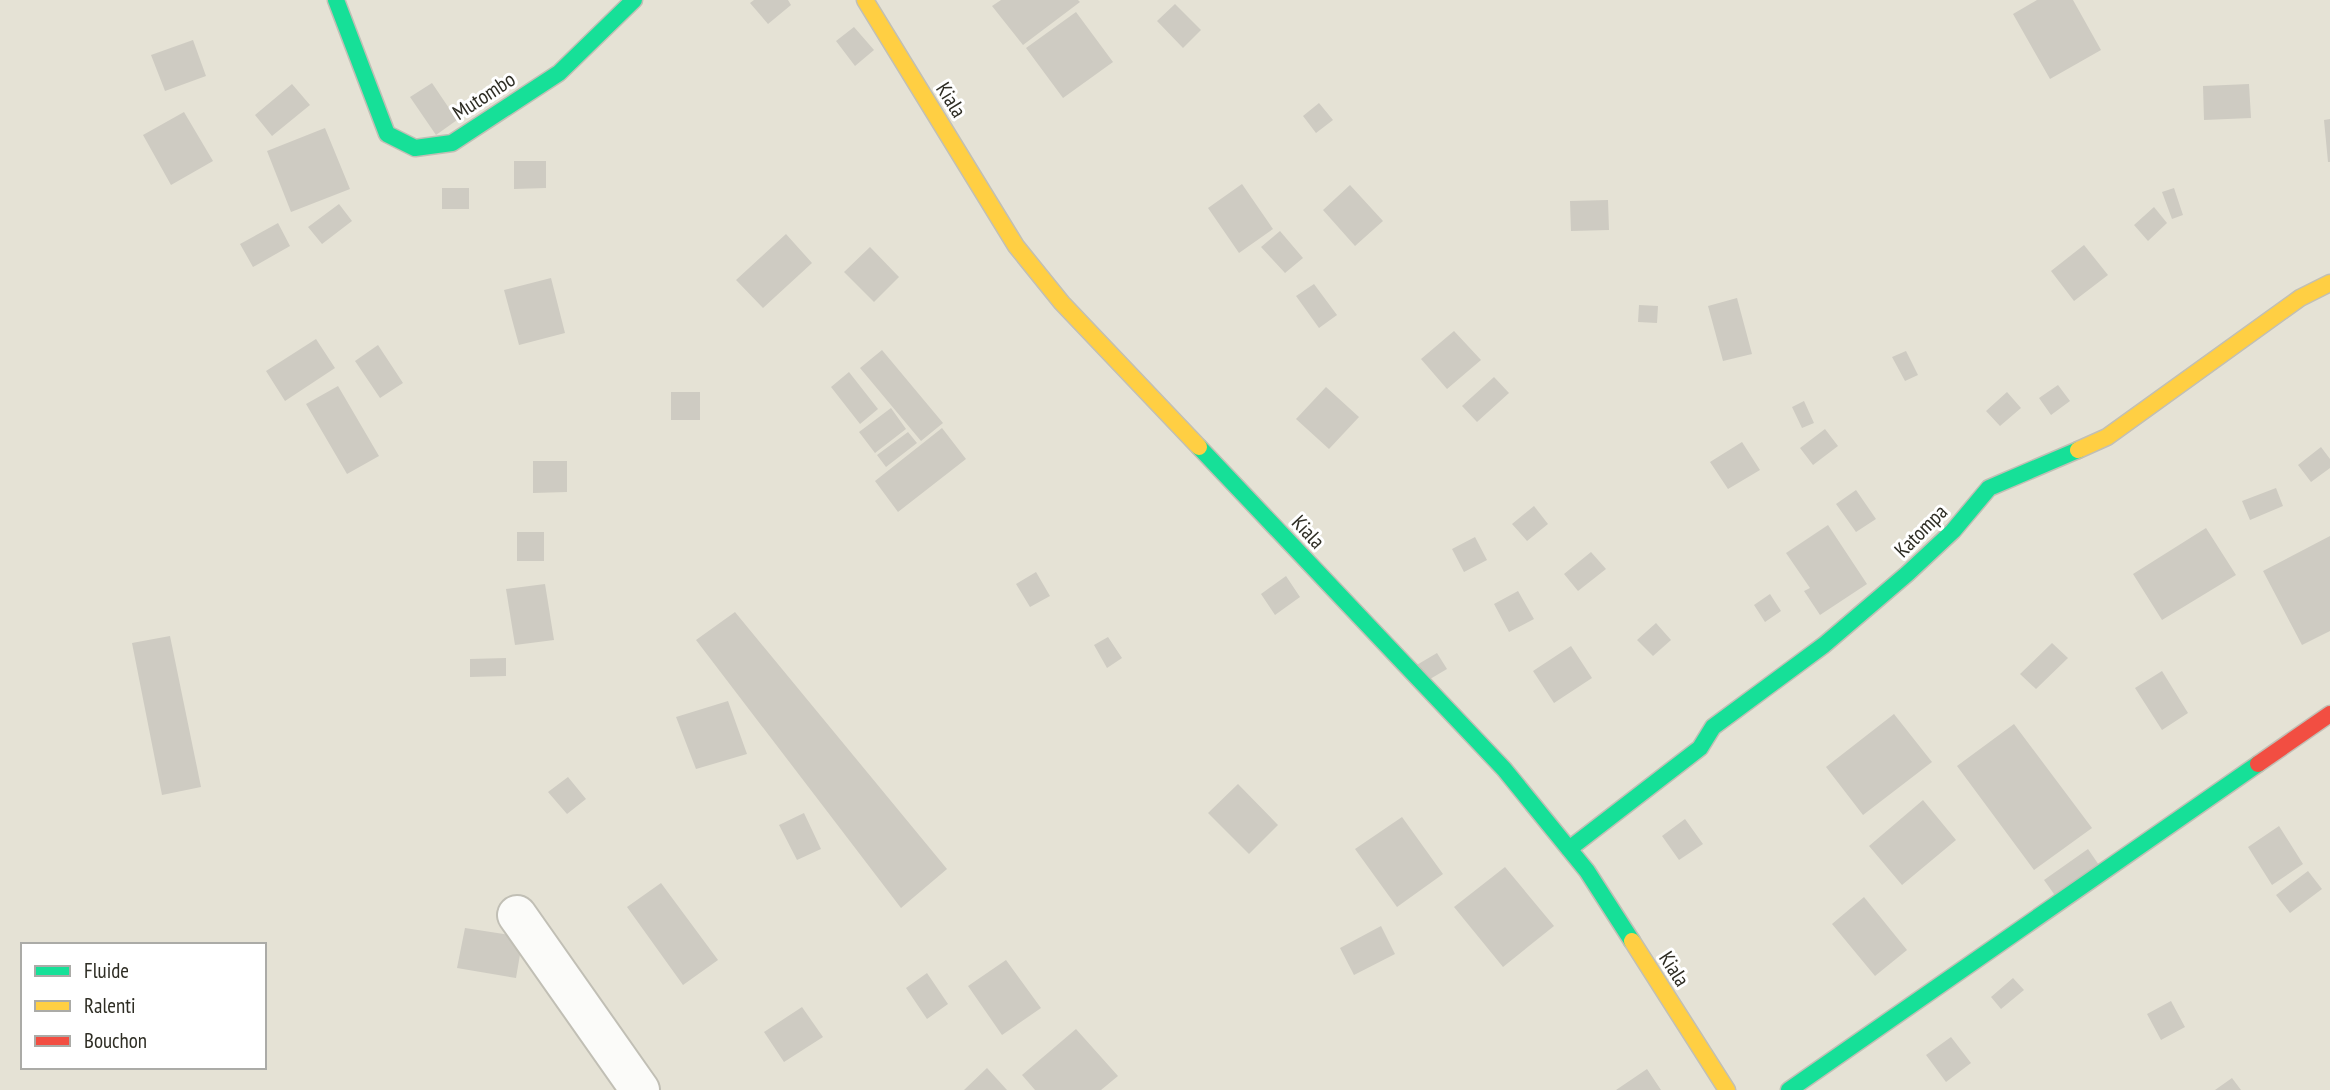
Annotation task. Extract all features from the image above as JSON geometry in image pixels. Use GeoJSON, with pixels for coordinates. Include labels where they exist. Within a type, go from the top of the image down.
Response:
{"type":"FeatureCollection","features":[{"type":"Feature","properties":{"kind":"street","name":"Mutombo"},"geometry":{"type":"LineString","coordinates":[[336,0],[387,134],[415,148],[452,143],[559,73],[634,0]]}},
{"type":"Feature","properties":{"kind":"street","name":"Kiala"},"geometry":{"type":"LineString","coordinates":[[865,0],[1016,246],[1054,293],[1504,769],[1587,871],[1727,1090]]}},
{"type":"Feature","properties":{"kind":"street","name":"Katompa"},"geometry":{"type":"LineString","coordinates":[[1569,849],[1700,748],[1713,727],[1742,703],[1845,628],[1953,531],[1989,488],[2107,437],[2300,298],[2330,283]]}},
{"type":"Feature","properties":{"kind":"street"},"geometry":{"type":"LineString","coordinates":[[1789,1090],[2330,714]]}},
{"type":"Feature","properties":{"kind":"street"},"geometry":{"type":"LineString","coordinates":[[517,915],[640,1090]]}},
{"type":"Feature","properties":{"kind":"building"},"geometry":{"type":"Polygon","coordinates":[[[754,0],[788,0],[791,5],[768,24],[750,3],[754,0]]]}},
{"type":"Feature","properties":{"kind":"building"},"geometry":{"type":"Polygon","coordinates":[[[1001,0],[1080,2],[1023,45],[992,6],[1001,0]]]}},
{"type":"Feature","properties":{"kind":"building"},"geometry":{"type":"Polygon","coordinates":[[[2037,0],[2073,0],[2101,50],[2050,79],[2013,14],[2037,0]]]}},
{"type":"Feature","properties":{"kind":"building"},"geometry":{"type":"Polygon","coordinates":[[[1175,4],[1201,30],[1183,48],[1157,21],[1175,4]]]}},
{"type":"Feature","properties":{"kind":"building"},"geometry":{"type":"Polygon","coordinates":[[[1076,12],[1113,62],[1063,98],[1026,48],[1076,12]]]}},
{"type":"Feature","properties":{"kind":"building"},"geometry":{"type":"Polygon","coordinates":[[[854,27],[874,50],[855,66],[836,41],[854,27]]]}},
{"type":"Feature","properties":{"kind":"building"},"geometry":{"type":"Polygon","coordinates":[[[193,40],[206,76],[165,91],[151,55],[193,40]]]}},
{"type":"Feature","properties":{"kind":"building"},"geometry":{"type":"Polygon","coordinates":[[[432,83],[457,120],[436,135],[410,97],[432,83]]]}},
{"type":"Feature","properties":{"kind":"building"},"geometry":{"type":"Polygon","coordinates":[[[292,84],[310,105],[272,136],[255,115],[292,84]]]}},
{"type":"Feature","properties":{"kind":"building"},"geometry":{"type":"Polygon","coordinates":[[[2249,84],[2251,118],[2204,120],[2203,86],[2249,84]]]}},
{"type":"Feature","properties":{"kind":"building"},"geometry":{"type":"Polygon","coordinates":[[[1319,103],[1333,120],[1316,133],[1303,116],[1319,103]]]}},
{"type":"Feature","properties":{"kind":"building"},"geometry":{"type":"Polygon","coordinates":[[[184,112],[213,161],[171,185],[143,135],[184,112]]]}},
{"type":"Feature","properties":{"kind":"building"},"geometry":{"type":"Polygon","coordinates":[[[2330,119],[2330,162],[2328,162],[2324,120],[2330,119]]]}},
{"type":"Feature","properties":{"kind":"building"},"geometry":{"type":"Polygon","coordinates":[[[325,128],[350,189],[291,212],[267,151],[325,128]]]}},
{"type":"Feature","properties":{"kind":"building"},"geometry":{"type":"Polygon","coordinates":[[[514,161],[546,161],[546,188],[514,189],[514,161]]]}},
{"type":"Feature","properties":{"kind":"building"},"geometry":{"type":"Polygon","coordinates":[[[1242,184],[1273,229],[1239,253],[1208,208],[1242,184]]]}},
{"type":"Feature","properties":{"kind":"building"},"geometry":{"type":"Polygon","coordinates":[[[1350,185],[1383,221],[1355,246],[1323,210],[1350,185]]]}},
{"type":"Feature","properties":{"kind":"building"},"geometry":{"type":"Polygon","coordinates":[[[442,188],[469,188],[469,209],[442,209],[442,188]]]}},
{"type":"Feature","properties":{"kind":"building"},"geometry":{"type":"Polygon","coordinates":[[[2174,188],[2183,215],[2172,219],[2162,192],[2174,188]]]}},
{"type":"Feature","properties":{"kind":"building"},"geometry":{"type":"Polygon","coordinates":[[[1608,200],[1609,230],[1571,231],[1570,201],[1608,200]]]}},
{"type":"Feature","properties":{"kind":"building"},"geometry":{"type":"Polygon","coordinates":[[[339,204],[352,221],[322,244],[308,227],[339,204]]]}},
{"type":"Feature","properties":{"kind":"building"},"geometry":{"type":"Polygon","coordinates":[[[2154,207],[2167,223],[2148,241],[2134,225],[2154,207]]]}},
{"type":"Feature","properties":{"kind":"building"},"geometry":{"type":"Polygon","coordinates":[[[278,223],[290,246],[253,267],[240,244],[278,223]]]}},
{"type":"Feature","properties":{"kind":"building"},"geometry":{"type":"Polygon","coordinates":[[[1280,231],[1303,258],[1285,273],[1261,247],[1280,231]]]}},
{"type":"Feature","properties":{"kind":"building"},"geometry":{"type":"Polygon","coordinates":[[[786,234],[812,263],[763,308],[736,280],[786,234]]]}},
{"type":"Feature","properties":{"kind":"building"},"geometry":{"type":"Polygon","coordinates":[[[2084,245],[2108,275],[2074,301],[2051,271],[2084,245]]]}},
{"type":"Feature","properties":{"kind":"building"},"geometry":{"type":"Polygon","coordinates":[[[870,247],[899,277],[874,302],[844,272],[870,247]]]}},
{"type":"Feature","properties":{"kind":"building"},"geometry":{"type":"Polygon","coordinates":[[[551,278],[565,333],[519,345],[504,290],[551,278]]]}},
{"type":"Feature","properties":{"kind":"building"},"geometry":{"type":"Polygon","coordinates":[[[1314,284],[1337,315],[1319,328],[1296,296],[1314,284]]]}},
{"type":"Feature","properties":{"kind":"building"},"geometry":{"type":"Polygon","coordinates":[[[1737,298],[1752,354],[1723,361],[1708,306],[1737,298]]]}},
{"type":"Feature","properties":{"kind":"building"},"geometry":{"type":"Polygon","coordinates":[[[1639,305],[1658,306],[1657,323],[1638,322],[1639,305]]]}},
{"type":"Feature","properties":{"kind":"building"},"geometry":{"type":"Polygon","coordinates":[[[1454,331],[1481,360],[1447,389],[1421,359],[1454,331]]]}},
{"type":"Feature","properties":{"kind":"building"},"geometry":{"type":"Polygon","coordinates":[[[316,339],[335,368],[285,401],[266,371],[316,339]]]}},
{"type":"Feature","properties":{"kind":"building"},"geometry":{"type":"Polygon","coordinates":[[[378,345],[403,383],[380,398],[355,361],[378,345]]]}},
{"type":"Feature","properties":{"kind":"building"},"geometry":{"type":"Polygon","coordinates":[[[882,350],[943,423],[921,441],[860,368],[882,350]]]}},
{"type":"Feature","properties":{"kind":"building"},"geometry":{"type":"Polygon","coordinates":[[[1906,351],[1918,375],[1905,381],[1892,357],[1906,351]]]}},
{"type":"Feature","properties":{"kind":"building"},"geometry":{"type":"Polygon","coordinates":[[[849,372],[878,409],[860,424],[831,387],[849,372]]]}},
{"type":"Feature","properties":{"kind":"building"},"geometry":{"type":"Polygon","coordinates":[[[1494,377],[1509,393],[1477,422],[1462,406],[1494,377]]]}},
{"type":"Feature","properties":{"kind":"building"},"geometry":{"type":"Polygon","coordinates":[[[2058,385],[2070,401],[2051,415],[2039,398],[2058,385]]]}},
{"type":"Feature","properties":{"kind":"building"},"geometry":{"type":"Polygon","coordinates":[[[338,386],[379,456],[347,474],[306,404],[338,386]]]}},
{"type":"Feature","properties":{"kind":"building"},"geometry":{"type":"Polygon","coordinates":[[[1326,387],[1359,417],[1329,449],[1296,419],[1326,387]]]}},
{"type":"Feature","properties":{"kind":"building"},"geometry":{"type":"Polygon","coordinates":[[[671,392],[700,392],[700,420],[671,420],[671,392]]]}},
{"type":"Feature","properties":{"kind":"building"},"geometry":{"type":"Polygon","coordinates":[[[2007,392],[2021,408],[2000,426],[1986,411],[2007,392]]]}},
{"type":"Feature","properties":{"kind":"building"},"geometry":{"type":"Polygon","coordinates":[[[1804,401],[1814,423],[1802,428],[1792,407],[1804,401]]]}},
{"type":"Feature","properties":{"kind":"building"},"geometry":{"type":"Polygon","coordinates":[[[891,408],[906,429],[875,453],[859,432],[891,408]]]}},
{"type":"Feature","properties":{"kind":"building"},"geometry":{"type":"Polygon","coordinates":[[[942,428],[966,459],[898,512],[875,481],[942,428]]]}},
{"type":"Feature","properties":{"kind":"building"},"geometry":{"type":"Polygon","coordinates":[[[1825,429],[1838,446],[1813,465],[1800,448],[1825,429]]]}},
{"type":"Feature","properties":{"kind":"building"},"geometry":{"type":"Polygon","coordinates":[[[908,432],[917,443],[886,467],[877,455],[908,432]]]}},
{"type":"Feature","properties":{"kind":"building"},"geometry":{"type":"Polygon","coordinates":[[[1742,442],[1760,470],[1728,489],[1710,462],[1742,442]]]}},
{"type":"Feature","properties":{"kind":"building"},"geometry":{"type":"Polygon","coordinates":[[[2321,447],[2330,459],[2330,468],[2311,482],[2298,465],[2321,447]]]}},
{"type":"Feature","properties":{"kind":"building"},"geometry":{"type":"Polygon","coordinates":[[[533,461],[567,461],[567,492],[533,493],[533,461]]]}},
{"type":"Feature","properties":{"kind":"building"},"geometry":{"type":"Polygon","coordinates":[[[2276,488],[2283,506],[2250,520],[2242,501],[2276,488]]]}},
{"type":"Feature","properties":{"kind":"building"},"geometry":{"type":"Polygon","coordinates":[[[1856,490],[1876,519],[1856,532],[1836,504],[1856,490]]]}},
{"type":"Feature","properties":{"kind":"building"},"geometry":{"type":"Polygon","coordinates":[[[1534,506],[1548,524],[1527,541],[1512,524],[1534,506]]]}},
{"type":"Feature","properties":{"kind":"building"},"geometry":{"type":"Polygon","coordinates":[[[1828,525],[1867,584],[1820,615],[1804,591],[1810,588],[1786,553],[1828,525]]]}},
{"type":"Feature","properties":{"kind":"building"},"geometry":{"type":"Polygon","coordinates":[[[2206,528],[2236,575],[2162,620],[2133,574],[2206,528]]]}},
{"type":"Feature","properties":{"kind":"building"},"geometry":{"type":"Polygon","coordinates":[[[517,532],[544,532],[544,561],[517,561],[517,532]]]}},
{"type":"Feature","properties":{"kind":"building"},"geometry":{"type":"Polygon","coordinates":[[[2330,536],[2330,631],[2302,645],[2263,571],[2330,536]]]}},
{"type":"Feature","properties":{"kind":"building"},"geometry":{"type":"Polygon","coordinates":[[[1475,537],[1487,560],[1464,572],[1452,549],[1475,537]]]}},
{"type":"Feature","properties":{"kind":"building"},"geometry":{"type":"Polygon","coordinates":[[[1591,552],[1606,569],[1578,591],[1564,574],[1591,552]]]}},
{"type":"Feature","properties":{"kind":"building"},"geometry":{"type":"Polygon","coordinates":[[[1036,572],[1050,596],[1030,607],[1016,584],[1036,572]]]}},
{"type":"Feature","properties":{"kind":"building"},"geometry":{"type":"Polygon","coordinates":[[[1286,576],[1300,597],[1275,615],[1261,594],[1286,576]]]}},
{"type":"Feature","properties":{"kind":"building"},"geometry":{"type":"Polygon","coordinates":[[[545,584],[554,640],[515,645],[506,589],[545,584]]]}},
{"type":"Feature","properties":{"kind":"building"},"geometry":{"type":"Polygon","coordinates":[[[1518,591],[1534,619],[1509,632],[1494,604],[1518,591]]]}},
{"type":"Feature","properties":{"kind":"building"},"geometry":{"type":"Polygon","coordinates":[[[1770,594],[1781,611],[1765,622],[1754,605],[1770,594]]]}},
{"type":"Feature","properties":{"kind":"building"},"geometry":{"type":"Polygon","coordinates":[[[735,612],[947,869],[901,908],[696,640],[735,612]]]}},
{"type":"Feature","properties":{"kind":"building"},"geometry":{"type":"Polygon","coordinates":[[[1656,623],[1671,640],[1653,656],[1637,640],[1656,623]]]}},
{"type":"Feature","properties":{"kind":"building"},"geometry":{"type":"Polygon","coordinates":[[[170,636],[201,787],[162,795],[132,643],[170,636]]]}},
{"type":"Feature","properties":{"kind":"building"},"geometry":{"type":"Polygon","coordinates":[[[1108,637],[1122,658],[1107,668],[1094,645],[1108,637]]]}},
{"type":"Feature","properties":{"kind":"building"},"geometry":{"type":"Polygon","coordinates":[[[2052,643],[2068,658],[2036,689],[2020,674],[2052,643]]]}},
{"type":"Feature","properties":{"kind":"building"},"geometry":{"type":"Polygon","coordinates":[[[1571,646],[1592,678],[1554,703],[1533,671],[1571,646]]]}},
{"type":"Feature","properties":{"kind":"building"},"geometry":{"type":"Polygon","coordinates":[[[1437,653],[1447,669],[1425,682],[1415,666],[1437,653]]]}},
{"type":"Feature","properties":{"kind":"building"},"geometry":{"type":"Polygon","coordinates":[[[506,658],[506,676],[470,677],[470,659],[506,658]]]}},
{"type":"Feature","properties":{"kind":"building"},"geometry":{"type":"Polygon","coordinates":[[[2162,671],[2188,713],[2162,730],[2135,688],[2162,671]]]}},
{"type":"Feature","properties":{"kind":"building"},"geometry":{"type":"Polygon","coordinates":[[[728,701],[747,754],[696,769],[676,717],[728,701]]]}},
{"type":"Feature","properties":{"kind":"building"},"geometry":{"type":"Polygon","coordinates":[[[1894,714],[1932,762],[1863,815],[1826,767],[1894,714]]]}},
{"type":"Feature","properties":{"kind":"building"},"geometry":{"type":"Polygon","coordinates":[[[2014,724],[2092,828],[2034,870],[1957,766],[2014,724]]]}},
{"type":"Feature","properties":{"kind":"building"},"geometry":{"type":"Polygon","coordinates":[[[568,777],[586,799],[567,814],[548,792],[568,777]]]}},
{"type":"Feature","properties":{"kind":"building"},"geometry":{"type":"Polygon","coordinates":[[[1238,784],[1278,825],[1249,854],[1208,813],[1238,784]]]}},
{"type":"Feature","properties":{"kind":"building"},"geometry":{"type":"Polygon","coordinates":[[[1923,800],[1956,840],[1902,885],[1869,846],[1923,800]]]}},
{"type":"Feature","properties":{"kind":"building"},"geometry":{"type":"Polygon","coordinates":[[[804,813],[821,849],[797,860],[779,825],[804,813]]]}},
{"type":"Feature","properties":{"kind":"building"},"geometry":{"type":"Polygon","coordinates":[[[1402,817],[1443,874],[1397,907],[1355,849],[1402,817]]]}},
{"type":"Feature","properties":{"kind":"building"},"geometry":{"type":"Polygon","coordinates":[[[1685,819],[1703,844],[1679,860],[1662,836],[1685,819]]]}},
{"type":"Feature","properties":{"kind":"building"},"geometry":{"type":"Polygon","coordinates":[[[2279,826],[2303,864],[2272,885],[2248,847],[2279,826]]]}},
{"type":"Feature","properties":{"kind":"building"},"geometry":{"type":"Polygon","coordinates":[[[2088,849],[2103,871],[2059,901],[2044,880],[2088,849]]]}},
{"type":"Feature","properties":{"kind":"building"},"geometry":{"type":"Polygon","coordinates":[[[1505,867],[1554,926],[1503,967],[1454,907],[1505,867]]]}},
{"type":"Feature","properties":{"kind":"building"},"geometry":{"type":"Polygon","coordinates":[[[2308,871],[2322,889],[2290,913],[2276,895],[2308,871]]]}},
{"type":"Feature","properties":{"kind":"building"},"geometry":{"type":"Polygon","coordinates":[[[661,883],[718,960],[683,985],[627,907],[661,883]]]}},
{"type":"Feature","properties":{"kind":"building"},"geometry":{"type":"Polygon","coordinates":[[[1864,897],[1907,950],[1875,976],[1832,924],[1864,897]]]}},
{"type":"Feature","properties":{"kind":"building"},"geometry":{"type":"Polygon","coordinates":[[[1381,926],[1395,954],[1354,975],[1340,948],[1381,926]]]}},
{"type":"Feature","properties":{"kind":"building"},"geometry":{"type":"Polygon","coordinates":[[[465,928],[523,937],[516,978],[457,968],[465,928]]]}},
{"type":"Feature","properties":{"kind":"building"},"geometry":{"type":"Polygon","coordinates":[[[1006,960],[1041,1008],[1002,1035],[968,986],[1006,960]]]}},
{"type":"Feature","properties":{"kind":"building"},"geometry":{"type":"Polygon","coordinates":[[[927,973],[948,1004],[927,1019],[906,988],[927,973]]]}},
{"type":"Feature","properties":{"kind":"building"},"geometry":{"type":"Polygon","coordinates":[[[2013,978],[2024,990],[2001,1009],[1991,997],[2013,978]]]}},
{"type":"Feature","properties":{"kind":"building"},"geometry":{"type":"Polygon","coordinates":[[[2171,1001],[2185,1027],[2161,1040],[2147,1014],[2171,1001]]]}},
{"type":"Feature","properties":{"kind":"building"},"geometry":{"type":"Polygon","coordinates":[[[802,1007],[823,1037],[784,1062],[764,1032],[802,1007]]]}},
{"type":"Feature","properties":{"kind":"building"},"geometry":{"type":"Polygon","coordinates":[[[1076,1029],[1118,1076],[1101,1090],[1035,1090],[1022,1075],[1076,1029]]]}},
{"type":"Feature","properties":{"kind":"building"},"geometry":{"type":"Polygon","coordinates":[[[1951,1037],[1971,1063],[1946,1082],[1926,1055],[1951,1037]]]}},
{"type":"Feature","properties":{"kind":"building"},"geometry":{"type":"Polygon","coordinates":[[[987,1068],[1007,1090],[964,1090],[987,1068]]]}},
{"type":"Feature","properties":{"kind":"building"},"geometry":{"type":"Polygon","coordinates":[[[1647,1069],[1661,1090],[1616,1090],[1647,1069]]]}},
{"type":"Feature","properties":{"kind":"building"},"geometry":{"type":"Polygon","coordinates":[[[2232,1078],[2241,1090],[2215,1090],[2232,1078]]]}},
{"type":"Feature","properties":{"kind":"traffic: fast"},"geometry":{"type":"LineString","coordinates":[[336,0],[387,134],[415,148],[452,143],[559,73],[634,0]]}},
{"type":"Feature","properties":{"kind":"traffic: fast"},"geometry":{"type":"LineString","coordinates":[[1199,447],[1504,769],[1587,871],[1632,941]]}},
{"type":"Feature","properties":{"kind":"traffic: fast"},"geometry":{"type":"LineString","coordinates":[[1569,849],[1700,748],[1713,727],[1824,645],[1907,574],[1953,531],[1989,488],[2078,450]]}},
{"type":"Feature","properties":{"kind":"traffic: fast"},"geometry":{"type":"LineString","coordinates":[[1789,1090],[2258,764]]}},
{"type":"Feature","properties":{"kind":"traffic: slow"},"geometry":{"type":"LineString","coordinates":[[865,0],[1016,246],[1062,303],[1199,447]]}},
{"type":"Feature","properties":{"kind":"traffic: slow"},"geometry":{"type":"LineString","coordinates":[[2078,450],[2107,437],[2300,298],[2330,283]]}},
{"type":"Feature","properties":{"kind":"traffic: slow"},"geometry":{"type":"LineString","coordinates":[[1632,941],[1727,1090]]}},
{"type":"Feature","properties":{"kind":"traffic: jam"},"geometry":{"type":"LineString","coordinates":[[2258,764],[2330,714]]}}]}
